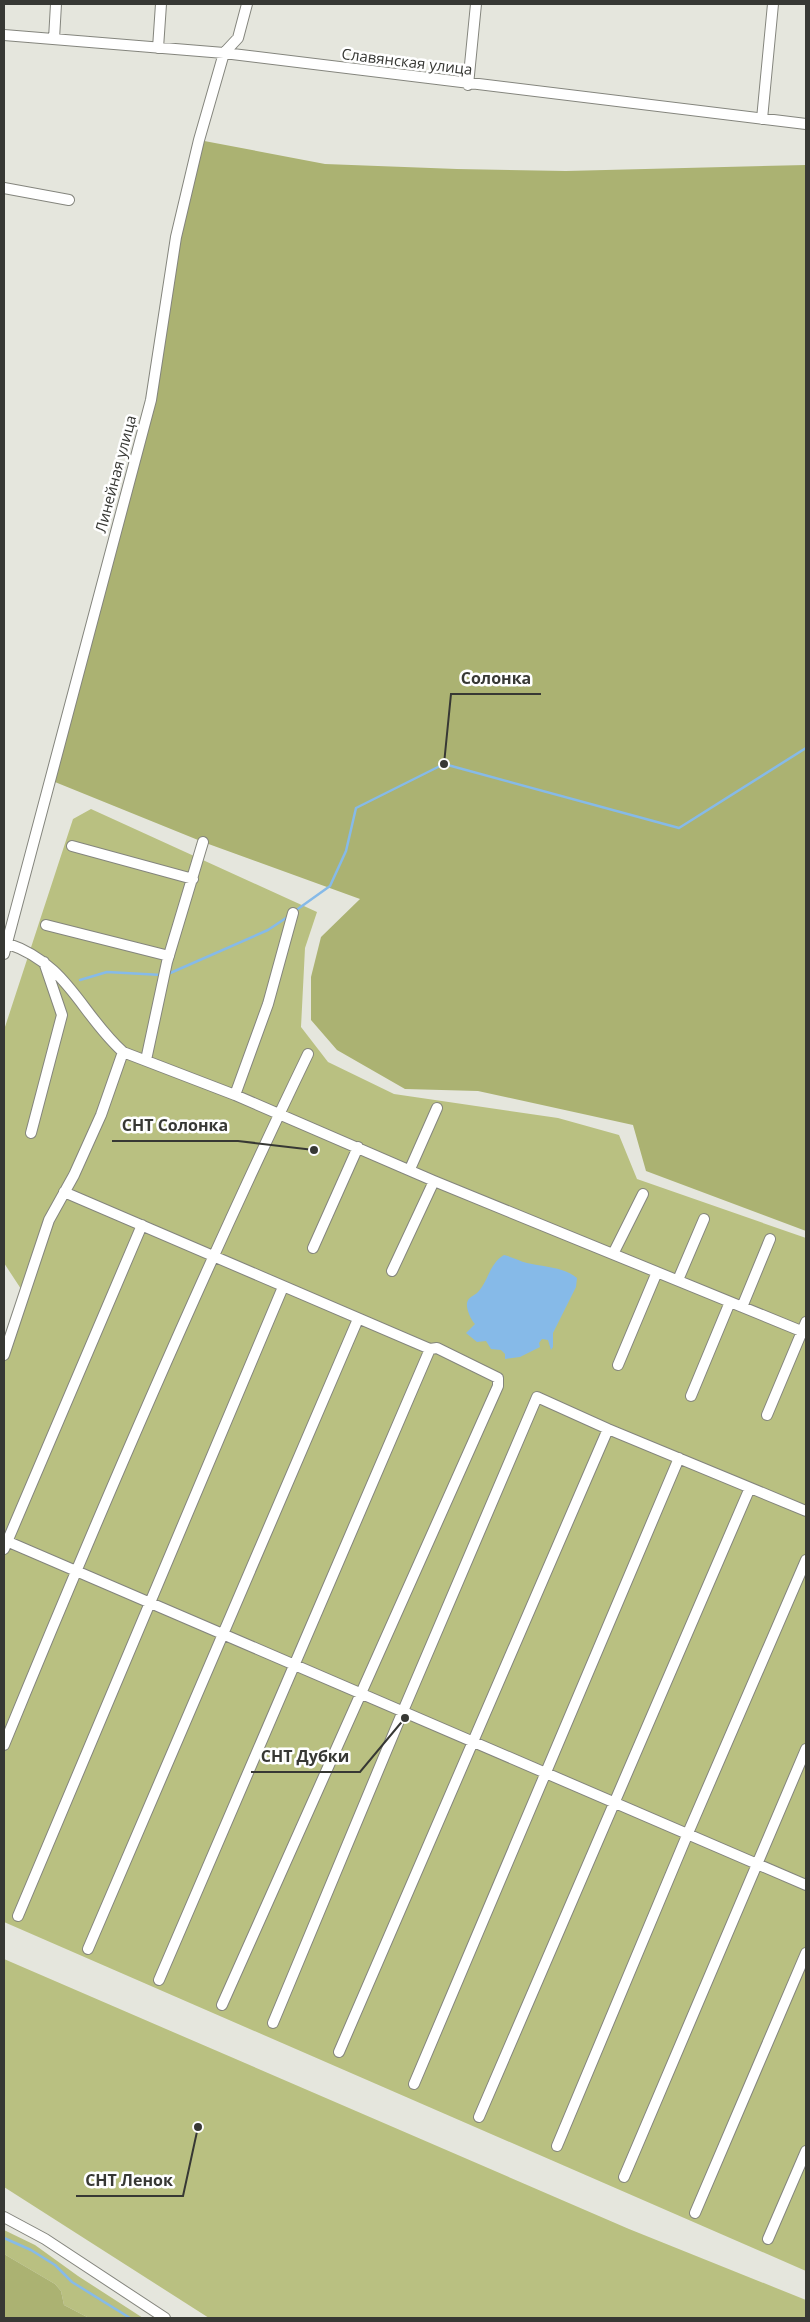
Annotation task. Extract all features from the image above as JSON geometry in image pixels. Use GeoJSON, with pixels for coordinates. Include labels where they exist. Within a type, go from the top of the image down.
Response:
{"type":"FeatureCollection","features":[{"type":"Feature","properties":{"kind":"street"},"geometry":{"type":"LineString","coordinates":[[54,39],[56,4]]}},
{"type":"Feature","properties":{"kind":"street"},"geometry":{"type":"LineString","coordinates":[[158,48],[161,4]]}},
{"type":"Feature","properties":{"kind":"street","name":"Линейная улица"},"geometry":{"type":"LineString","coordinates":[[5,948],[151,400],[176,237],[199,140],[224,53],[238,38],[247,4]]}},
{"type":"Feature","properties":{"kind":"street"},"geometry":{"type":"LineString","coordinates":[[468,84],[476,4]]}},
{"type":"Feature","properties":{"kind":"street"},"geometry":{"type":"LineString","coordinates":[[762,119],[773,4]]}},
{"type":"Feature","properties":{"kind":"street","name":"Славянская улица"},"geometry":{"type":"LineString","coordinates":[[4,35],[224,53],[806,124]]}},
{"type":"Feature","properties":{"kind":"street"},"geometry":{"type":"LineString","coordinates":[[4,188],[69,200]]}},
{"type":"Feature","properties":{"kind":"street"},"geometry":{"type":"LineString","coordinates":[[146,1060],[169,956],[203,842]]}},
{"type":"Feature","properties":{"kind":"street"},"geometry":{"type":"LineString","coordinates":[[72,846],[193,879]]}},
{"type":"Feature","properties":{"kind":"street"},"geometry":{"type":"LineString","coordinates":[[235,1095],[268,1004],[293,913]]}},
{"type":"Feature","properties":{"kind":"street"},"geometry":{"type":"LineString","coordinates":[[46,925],[169,956]]}},
{"type":"Feature","properties":{"kind":"street"},"geometry":{"type":"LineString","coordinates":[[5,948],[26,950],[44,961],[65,980],[110,1039],[123,1052],[235,1095],[434,1181],[742,1307],[805,1329],[766,1416]]}},
{"type":"Feature","properties":{"kind":"street"},"geometry":{"type":"LineString","coordinates":[[31,1133],[62,1015],[44,961]]}},
{"type":"Feature","properties":{"kind":"street"},"geometry":{"type":"LineString","coordinates":[[4,1355],[48,1220],[64,1192],[100,1116],[123,1052]]}},
{"type":"Feature","properties":{"kind":"street"},"geometry":{"type":"LineString","coordinates":[[4,1745],[76,1570],[215,1256],[308,1054]]}},
{"type":"Feature","properties":{"kind":"street"},"geometry":{"type":"LineString","coordinates":[[410,1169],[437,1108]]}},
{"type":"Feature","properties":{"kind":"street"},"geometry":{"type":"LineString","coordinates":[[313,1248],[358,1147]]}},
{"type":"Feature","properties":{"kind":"street"},"geometry":{"type":"LineString","coordinates":[[392,1271],[434,1181]]}},
{"type":"Feature","properties":{"kind":"street"},"geometry":{"type":"LineString","coordinates":[[64,1192],[358,1319],[430,1349],[437,1348],[498,1378],[498,1386],[222,2005]]}},
{"type":"Feature","properties":{"kind":"street"},"geometry":{"type":"LineString","coordinates":[[612,1254],[643,1194]]}},
{"type":"Feature","properties":{"kind":"street"},"geometry":{"type":"LineString","coordinates":[[678,1280],[704,1219]]}},
{"type":"Feature","properties":{"kind":"street"},"geometry":{"type":"LineString","coordinates":[[142,1225],[5,1543],[76,1570],[806,1885]]}},
{"type":"Feature","properties":{"kind":"street"},"geometry":{"type":"LineString","coordinates":[[742,1307],[770,1239]]}},
{"type":"Feature","properties":{"kind":"street"},"geometry":{"type":"LineString","coordinates":[[618,1365],[657,1272]]}},
{"type":"Feature","properties":{"kind":"street"},"geometry":{"type":"LineString","coordinates":[[18,1916],[283,1287]]}},
{"type":"Feature","properties":{"kind":"street"},"geometry":{"type":"LineString","coordinates":[[691,1396],[730,1302]]}},
{"type":"Feature","properties":{"kind":"street"},"geometry":{"type":"LineString","coordinates":[[88,1949],[358,1319]]}},
{"type":"Feature","properties":{"kind":"street"},"geometry":{"type":"LineString","coordinates":[[159,1980],[430,1349]]}},
{"type":"Feature","properties":{"kind":"street"},"geometry":{"type":"LineString","coordinates":[[273,2022],[537,1397],[608,1429],[806,1511]]}},
{"type":"Feature","properties":{"kind":"street"},"geometry":{"type":"LineString","coordinates":[[339,2052],[608,1429]]}},
{"type":"Feature","properties":{"kind":"street"},"geometry":{"type":"LineString","coordinates":[[414,2084],[679,1458]]}},
{"type":"Feature","properties":{"kind":"street"},"geometry":{"type":"LineString","coordinates":[[480,2117],[748,1490]]}},
{"type":"Feature","properties":{"kind":"street"},"geometry":{"type":"LineString","coordinates":[[557,2146],[688,1833],[806,1560]]}},
{"type":"Feature","properties":{"kind":"street"},"geometry":{"type":"LineString","coordinates":[[624,2177],[806,1749]]}},
{"type":"Feature","properties":{"kind":"street"},"geometry":{"type":"LineString","coordinates":[[695,2213],[806,1953]]}},
{"type":"Feature","properties":{"kind":"street"},"geometry":{"type":"LineString","coordinates":[[768,2239],[806,2151]]}},
{"type":"Feature","properties":{"kind":"street"},"geometry":{"type":"LineString","coordinates":[[4,2217],[45,2239],[165,2318]]}},
{"type":"Feature","properties":{"kind":"green space"},"geometry":{"type":"Polygon","coordinates":[[[199,140],[325,164],[566,171],[806,165],[806,1231],[646,1171],[633,1125],[478,1091],[405,1089],[337,1050],[311,1020],[311,977],[321,937],[360,899],[203,842],[50,780],[151,400],[176,237],[199,140]]]}},
{"type":"Feature","properties":{"kind":"green space"},"geometry":{"type":"Polygon","coordinates":[[[91,809],[317,912],[305,948],[301,1027],[328,1062],[394,1094],[558,1118],[619,1135],[637,1179],[806,1238],[806,2271],[4,1922],[4,1355],[23,1292],[4,1263],[4,1030],[73,819],[91,809]]]}},
{"type":"Feature","properties":{"kind":"green space"},"geometry":{"type":"Polygon","coordinates":[[[4,1959],[629,2229],[806,2300],[806,2318],[209,2318],[4,2187],[4,1959]]]}},
{"type":"Feature","properties":{"kind":"green space"},"geometry":{"type":"Polygon","coordinates":[[[4,2230],[35,2245],[78,2276],[143,2318],[89,2318],[64,2305],[61,2291],[55,2284],[4,2254],[4,2230]]]}},
{"type":"Feature","properties":{"kind":"green space"},"geometry":{"type":"Polygon","coordinates":[[[4,2254],[55,2284],[61,2291],[64,2305],[89,2318],[4,2318],[4,2254]]]}},
{"type":"Feature","properties":{"kind":"water"},"geometry":{"type":"Polygon","coordinates":[[[504,1255],[527,1263],[560,1269],[577,1278],[576,1287],[553,1333],[553,1347],[551,1350],[548,1340],[542,1339],[539,1343],[540,1347],[520,1357],[505,1359],[505,1354],[501,1350],[491,1349],[486,1341],[477,1342],[466,1333],[475,1324],[468,1311],[468,1301],[478,1292],[492,1267],[504,1255]]]}},
{"type":"Feature","properties":{"kind":"waterway"},"geometry":{"type":"LineString","coordinates":[[295,911],[330,886],[346,851],[356,808],[444,764],[679,828],[806,748]]}},
{"type":"Feature","properties":{"kind":"waterway"},"geometry":{"type":"LineString","coordinates":[[168,974],[268,930],[289,916]]}},
{"type":"Feature","properties":{"kind":"waterway"},"geometry":{"type":"LineString","coordinates":[[80,980],[107,972],[162,975]]}},
{"type":"Feature","properties":{"kind":"waterway"},"geometry":{"type":"LineString","coordinates":[[4,2238],[31,2250],[55,2265],[72,2282],[130,2318]]}},
{"type":"Feature","properties":{"kind":"place","name":"Солонка"},"geometry":{"type":"Point","coordinates":[444,764]}},
{"type":"Feature","properties":{"kind":"place","name":"СНТ Солонка"},"geometry":{"type":"Point","coordinates":[314,1150]}},
{"type":"Feature","properties":{"kind":"place","name":"СНТ Дубки"},"geometry":{"type":"Point","coordinates":[405,1718]}},
{"type":"Feature","properties":{"kind":"place","name":"СНТ Ленок"},"geometry":{"type":"Point","coordinates":[198,2127]}}]}
